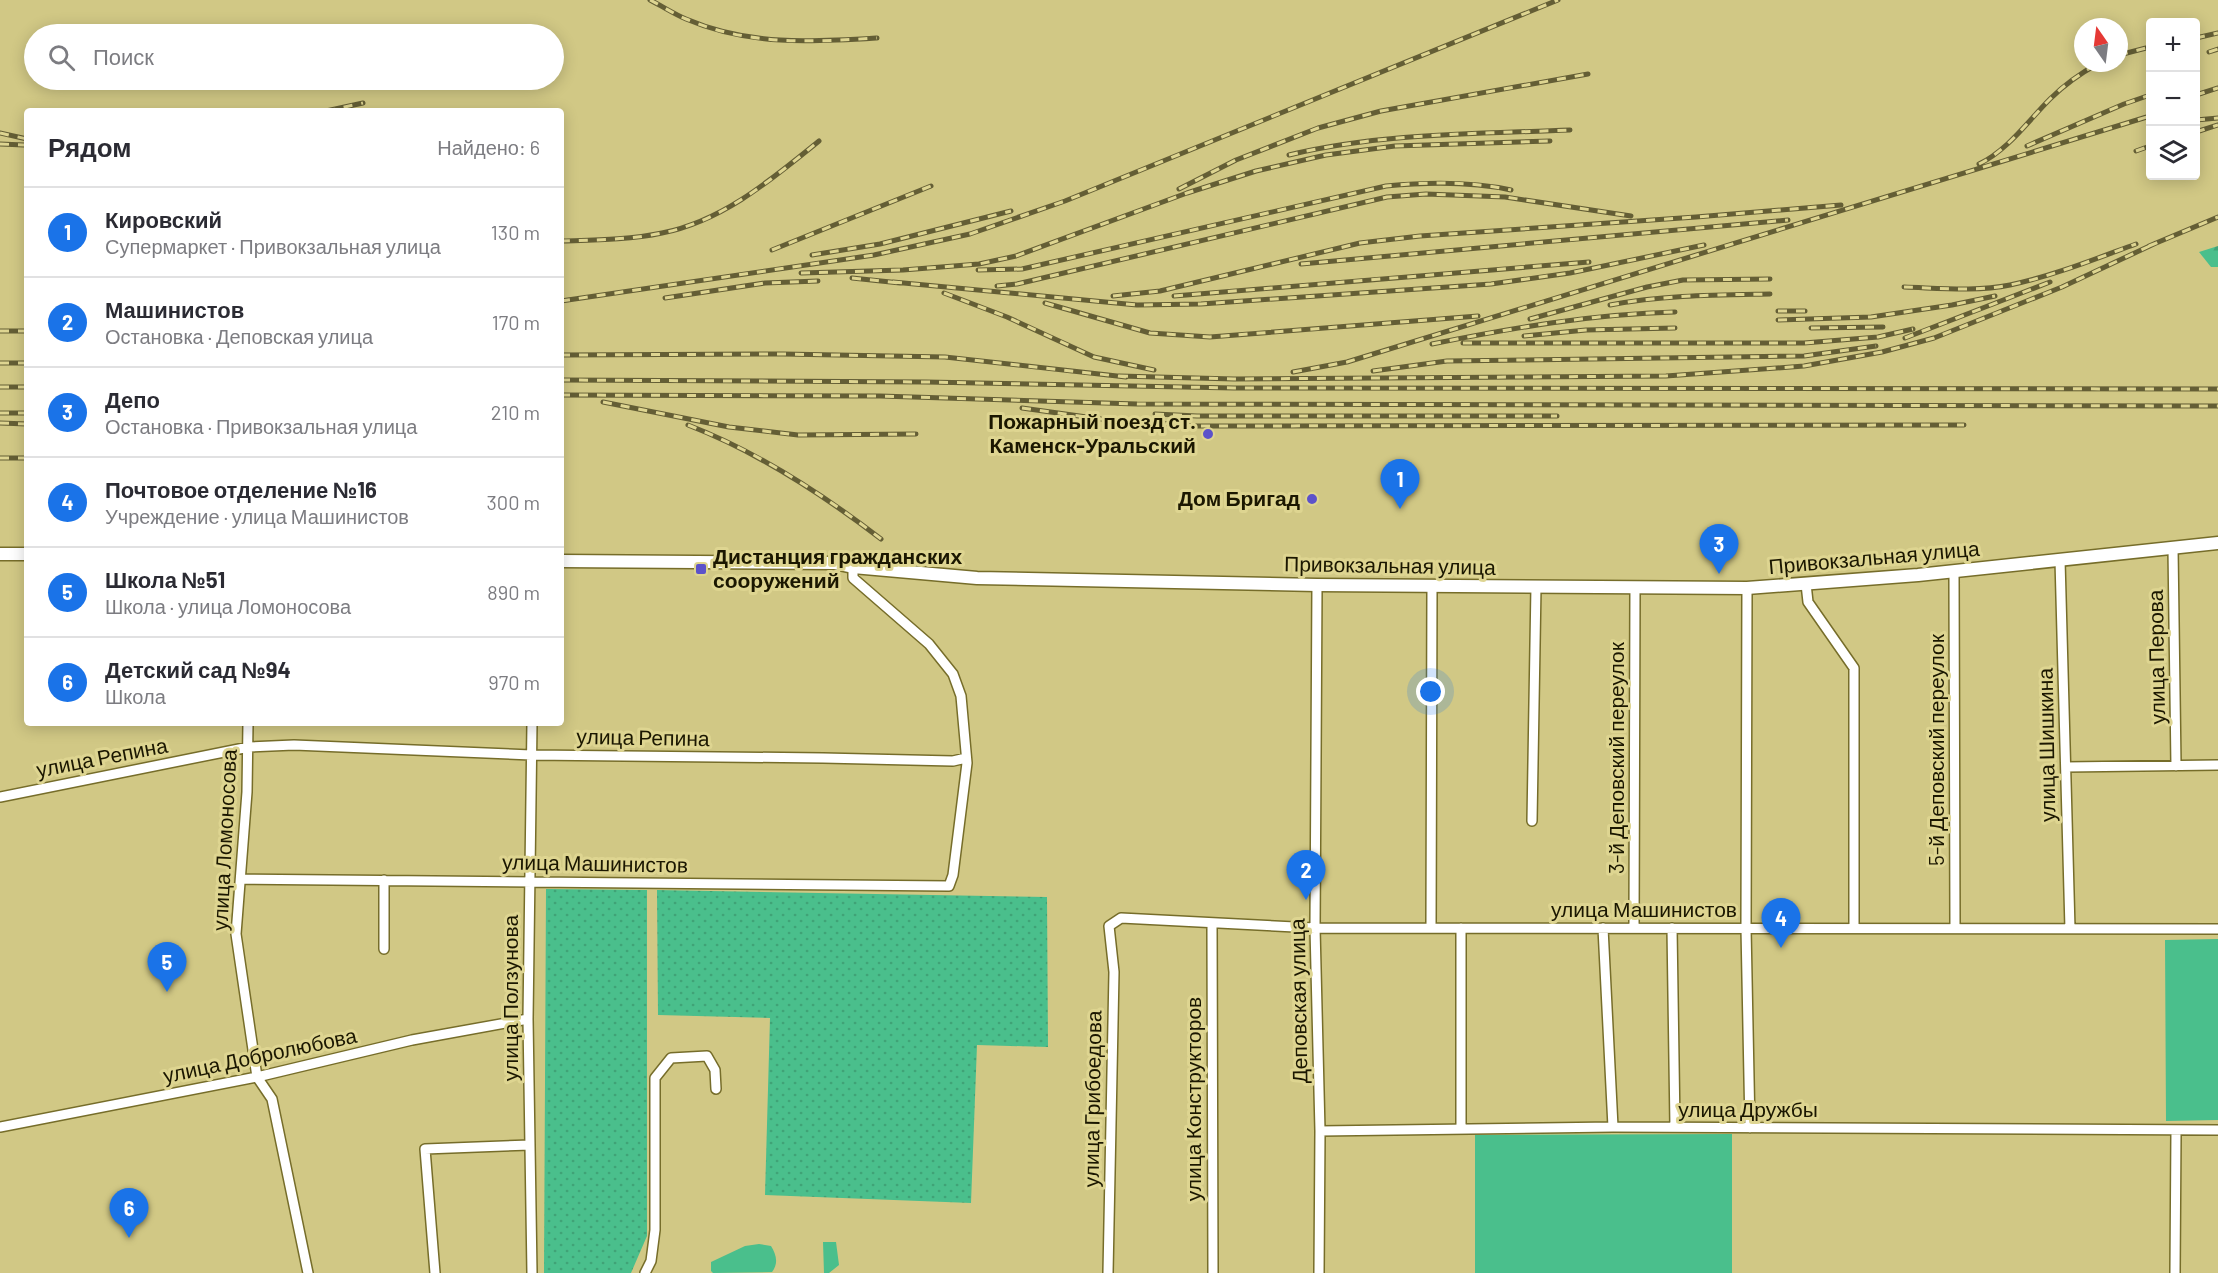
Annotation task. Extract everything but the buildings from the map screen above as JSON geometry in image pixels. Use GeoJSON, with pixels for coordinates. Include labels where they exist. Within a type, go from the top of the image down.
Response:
{"type":"FeatureCollection","features":[{"type":"Feature","properties":{"kind":"street","name":"Привокзальная улица"},"geometry":{"type":"LineString","coordinates":[[564,561],[834,563],[853,567],[977,579],[1317,585],[1747,588],[1954,572],[2218,543]]}},
{"type":"Feature","properties":{"kind":"street","name":"улица Перова"},"geometry":{"type":"LineString","coordinates":[[2173,548],[2176,766]]}},
{"type":"Feature","properties":{"kind":"street"},"geometry":{"type":"LineString","coordinates":[[0,554],[24,554]]}},
{"type":"Feature","properties":{"kind":"street","name":"улица Шишкина"},"geometry":{"type":"LineString","coordinates":[[2060,560],[2070,928]]}},
{"type":"Feature","properties":{"kind":"street"},"geometry":{"type":"LineString","coordinates":[[853,567],[853,578],[929,644],[953,674],[961,696],[966,758]]}},
{"type":"Feature","properties":{"kind":"street","name":"5-й Деповский переулок"},"geometry":{"type":"LineString","coordinates":[[1954,572],[1955,928]]}},
{"type":"Feature","properties":{"kind":"street"},"geometry":{"type":"LineString","coordinates":[[1806,584],[1808,602],[1854,668],[1854,928]]}},
{"type":"Feature","properties":{"kind":"street","name":"Деповская улица"},"geometry":{"type":"LineString","coordinates":[[1317,585],[1315,928],[1320,1131],[1319,1273]]}},
{"type":"Feature","properties":{"kind":"street"},"geometry":{"type":"LineString","coordinates":[[1431,928],[1432,586]]}},
{"type":"Feature","properties":{"kind":"street"},"geometry":{"type":"LineString","coordinates":[[1532,821],[1536,586]]}},
{"type":"Feature","properties":{"kind":"street","name":"3-й Деповский переулок"},"geometry":{"type":"LineString","coordinates":[[1634,928],[1635,587]]}},
{"type":"Feature","properties":{"kind":"street"},"geometry":{"type":"LineString","coordinates":[[1747,588],[1746,928],[1750,1128]]}},
{"type":"Feature","properties":{"kind":"street","name":"улица Ломоносова"},"geometry":{"type":"LineString","coordinates":[[248,726],[249,747],[236,934],[257,1077],[272,1099],[308,1273]]}},
{"type":"Feature","properties":{"kind":"street","name":"улица Ползунова"},"geometry":{"type":"LineString","coordinates":[[532,726],[528,1018],[532,1273]]}},
{"type":"Feature","properties":{"kind":"street","name":"улица Репина"},"geometry":{"type":"LineString","coordinates":[[0,797],[249,747],[294,745],[531,755],[823,758],[954,762],[966,758]]}},
{"type":"Feature","properties":{"kind":"street","name":"улица Машинистов"},"geometry":{"type":"LineString","coordinates":[[241,879],[949,886],[954,864],[966,758]]}},
{"type":"Feature","properties":{"kind":"street"},"geometry":{"type":"LineString","coordinates":[[2066,767],[2218,765]]}},
{"type":"Feature","properties":{"kind":"street"},"geometry":{"type":"LineString","coordinates":[[384,880],[384,949]]}},
{"type":"Feature","properties":{"kind":"street","name":"улица Машинистов"},"geometry":{"type":"LineString","coordinates":[[1109,926],[1121,918],[1315,928],[2218,929]]}},
{"type":"Feature","properties":{"kind":"street","name":"улица Конструкторов"},"geometry":{"type":"LineString","coordinates":[[1212,924],[1213,1273]]}},
{"type":"Feature","properties":{"kind":"street","name":"улица Грибоедова"},"geometry":{"type":"LineString","coordinates":[[1108,1273],[1114,972],[1109,926]]}},
{"type":"Feature","properties":{"kind":"street"},"geometry":{"type":"LineString","coordinates":[[1461,928],[1461,1129]]}},
{"type":"Feature","properties":{"kind":"street"},"geometry":{"type":"LineString","coordinates":[[1603,928],[1613,1127]]}},
{"type":"Feature","properties":{"kind":"street"},"geometry":{"type":"LineString","coordinates":[[1672,928],[1675,1127]]}},
{"type":"Feature","properties":{"kind":"street","name":"улица Добролюбова"},"geometry":{"type":"LineString","coordinates":[[0,1127],[257,1077],[412,1040],[528,1018]]}},
{"type":"Feature","properties":{"kind":"street"},"geometry":{"type":"LineString","coordinates":[[645,1273],[651,1261],[655,1230],[655,1078],[671,1058],[707,1056],[715,1070],[716,1089]]}},
{"type":"Feature","properties":{"kind":"street","name":"улица Дружбы"},"geometry":{"type":"LineString","coordinates":[[1320,1131],[1613,1127],[2218,1130]]}},
{"type":"Feature","properties":{"kind":"street"},"geometry":{"type":"LineString","coordinates":[[2175,1273],[2176,1131]]}},
{"type":"Feature","properties":{"kind":"street"},"geometry":{"type":"LineString","coordinates":[[435,1273],[425,1149],[530,1145]]}},
{"type":"Feature","properties":{"kind":"green space"},"geometry":{"type":"Polygon","coordinates":[[[2218,246],[2218,267],[2211,267],[2199,252],[2218,246]]]}},
{"type":"Feature","properties":{"kind":"green space"},"geometry":{"type":"Polygon","coordinates":[[[546,889],[647,890],[647,1236],[631,1273],[544,1273],[546,889]]]}},
{"type":"Feature","properties":{"kind":"green space"},"geometry":{"type":"Polygon","coordinates":[[[657,890],[1047,897],[1048,1047],[977,1045],[971,1203],[765,1195],[770,1018],[658,1015],[657,890]]]}},
{"type":"Feature","properties":{"kind":"green space"},"geometry":{"type":"Polygon","coordinates":[[[2218,939],[2218,1120],[2166,1121],[2165,940],[2218,939]]]}},
{"type":"Feature","properties":{"kind":"green space"},"geometry":{"type":"Polygon","coordinates":[[[1732,1134],[1732,1273],[1475,1273],[1475,1135],[1732,1134]]]}},
{"type":"Feature","properties":{"kind":"green space"},"geometry":{"type":"Polygon","coordinates":[[[823,1242],[836,1242],[839,1265],[829,1273],[824,1273],[823,1242]]]}},
{"type":"Feature","properties":{"kind":"green space"},"geometry":{"type":"Polygon","coordinates":[[[759,1244],[771,1246],[774,1252],[776,1262],[772,1272],[713,1273],[711,1271],[711,1262],[745,1246],[759,1244]]]}},
{"type":"Feature","properties":{"kind":"railway"},"geometry":{"type":"LineString","coordinates":[[650,0],[681,17],[733,34],[805,41],[877,38]]}},
{"type":"Feature","properties":{"kind":"railway"},"geometry":{"type":"LineString","coordinates":[[564,301],[874,255],[970,234],[1065,201],[1558,0]]}},
{"type":"Feature","properties":{"kind":"railway"},"geometry":{"type":"LineString","coordinates":[[2200,37],[2218,33]]}},
{"type":"Feature","properties":{"kind":"railway"},"geometry":{"type":"LineString","coordinates":[[2128,53],[2146,48]]}},
{"type":"Feature","properties":{"kind":"railway"},"geometry":{"type":"LineString","coordinates":[[2209,52],[2218,49]]}},
{"type":"Feature","properties":{"kind":"railway"},"geometry":{"type":"LineString","coordinates":[[1979,164],[2008,143],[2061,88],[2085,72]]}},
{"type":"Feature","properties":{"kind":"railway"},"geometry":{"type":"LineString","coordinates":[[1179,189],[1236,160],[1318,128],[1381,111],[1588,74]]}},
{"type":"Feature","properties":{"kind":"railway"},"geometry":{"type":"LineString","coordinates":[[2200,94],[2218,88]]}},
{"type":"Feature","properties":{"kind":"railway"},"geometry":{"type":"LineString","coordinates":[[2027,146],[2146,96]]}},
{"type":"Feature","properties":{"kind":"railway"},"geometry":{"type":"LineString","coordinates":[[340,108],[363,103]]}},
{"type":"Feature","properties":{"kind":"railway"},"geometry":{"type":"LineString","coordinates":[[1293,372],[1347,362],[2146,117]]}},
{"type":"Feature","properties":{"kind":"railway"},"geometry":{"type":"LineString","coordinates":[[2200,120],[2218,118]]}},
{"type":"Feature","properties":{"kind":"railway"},"geometry":{"type":"LineString","coordinates":[[2200,131],[2218,125]]}},
{"type":"Feature","properties":{"kind":"railway"},"geometry":{"type":"LineString","coordinates":[[1289,155],[1358,142],[1394,138],[1570,130]]}},
{"type":"Feature","properties":{"kind":"railway"},"geometry":{"type":"LineString","coordinates":[[0,133],[24,138]]}},
{"type":"Feature","properties":{"kind":"railway"},"geometry":{"type":"LineString","coordinates":[[564,241],[650,235],[706,219],[765,184],[819,141]]}},
{"type":"Feature","properties":{"kind":"railway"},"geometry":{"type":"LineString","coordinates":[[801,273],[903,270],[979,264],[1016,256],[1187,193],[1256,171],[1326,155],[1395,146],[1550,141]]}},
{"type":"Feature","properties":{"kind":"railway"},"geometry":{"type":"LineString","coordinates":[[0,144],[24,145]]}},
{"type":"Feature","properties":{"kind":"railway"},"geometry":{"type":"LineString","coordinates":[[2136,151],[2146,147]]}},
{"type":"Feature","properties":{"kind":"railway"},"geometry":{"type":"LineString","coordinates":[[978,270],[1022,269],[1386,186],[1449,183],[1511,190]]}},
{"type":"Feature","properties":{"kind":"railway"},"geometry":{"type":"LineString","coordinates":[[772,250],[931,186]]}},
{"type":"Feature","properties":{"kind":"railway"},"geometry":{"type":"LineString","coordinates":[[997,286],[1017,284],[1387,197],[1426,194],[1505,197],[1631,216]]}},
{"type":"Feature","properties":{"kind":"railway"},"geometry":{"type":"LineString","coordinates":[[1113,296],[1160,291],[1360,243],[1420,236],[1841,205]]}},
{"type":"Feature","properties":{"kind":"railway"},"geometry":{"type":"LineString","coordinates":[[812,255],[880,244],[1011,211]]}},
{"type":"Feature","properties":{"kind":"railway"},"geometry":{"type":"LineString","coordinates":[[2149,246],[2218,217]]}},
{"type":"Feature","properties":{"kind":"railway"},"geometry":{"type":"LineString","coordinates":[[1301,264],[1788,220]]}},
{"type":"Feature","properties":{"kind":"railway"},"geometry":{"type":"LineString","coordinates":[[1119,376],[1234,379],[1666,376],[1804,366],[1882,352],[1934,338],[2062,287],[2156,243]]}},
{"type":"Feature","properties":{"kind":"railway"},"geometry":{"type":"LineString","coordinates":[[1904,287],[1970,289],[2010,285],[2058,272],[2136,244]]}},
{"type":"Feature","properties":{"kind":"railway"},"geometry":{"type":"LineString","coordinates":[[893,282],[1137,305],[1201,304],[1491,284],[1570,273],[1704,245]]}},
{"type":"Feature","properties":{"kind":"railway"},"geometry":{"type":"LineString","coordinates":[[1174,296],[1589,262]]}},
{"type":"Feature","properties":{"kind":"railway"},"geometry":{"type":"LineString","coordinates":[[852,278],[900,283]]}},
{"type":"Feature","properties":{"kind":"railway"},"geometry":{"type":"LineString","coordinates":[[1530,319],[1647,287],[1683,280],[1770,279]]}},
{"type":"Feature","properties":{"kind":"railway"},"geometry":{"type":"LineString","coordinates":[[665,298],[765,283],[818,281]]}},
{"type":"Feature","properties":{"kind":"railway"},"geometry":{"type":"LineString","coordinates":[[1905,338],[2050,282]]}},
{"type":"Feature","properties":{"kind":"railway"},"geometry":{"type":"LineString","coordinates":[[944,293],[1007,317],[1094,357],[1154,370]]}},
{"type":"Feature","properties":{"kind":"railway"},"geometry":{"type":"LineString","coordinates":[[1610,305],[1670,297],[1770,294]]}},
{"type":"Feature","properties":{"kind":"railway"},"geometry":{"type":"LineString","coordinates":[[1778,320],[1871,317],[1995,296]]}},
{"type":"Feature","properties":{"kind":"railway"},"geometry":{"type":"LineString","coordinates":[[1045,303],[1150,333],[1210,337],[1478,316]]}},
{"type":"Feature","properties":{"kind":"railway"},"geometry":{"type":"LineString","coordinates":[[1778,311],[1805,311]]}},
{"type":"Feature","properties":{"kind":"railway"},"geometry":{"type":"LineString","coordinates":[[1432,344],[1553,323],[1675,312]]}},
{"type":"Feature","properties":{"kind":"railway"},"geometry":{"type":"LineString","coordinates":[[1811,328],[1883,327]]}},
{"type":"Feature","properties":{"kind":"railway"},"geometry":{"type":"LineString","coordinates":[[1524,336],[1586,330],[1675,328]]}},
{"type":"Feature","properties":{"kind":"railway"},"geometry":{"type":"LineString","coordinates":[[1463,343],[1804,343],[1878,337],[1913,329]]}},
{"type":"Feature","properties":{"kind":"railway"},"geometry":{"type":"LineString","coordinates":[[0,331],[24,331]]}},
{"type":"Feature","properties":{"kind":"railway"},"geometry":{"type":"LineString","coordinates":[[1373,371],[1447,361],[1804,356],[1876,346]]}},
{"type":"Feature","properties":{"kind":"railway"},"geometry":{"type":"LineString","coordinates":[[564,355],[783,354],[945,357],[1126,377]]}},
{"type":"Feature","properties":{"kind":"railway"},"geometry":{"type":"LineString","coordinates":[[0,363],[24,363]]}},
{"type":"Feature","properties":{"kind":"railway"},"geometry":{"type":"LineString","coordinates":[[564,380],[926,382],[1234,388],[2218,389]]}},
{"type":"Feature","properties":{"kind":"railway"},"geometry":{"type":"LineString","coordinates":[[0,387],[24,387]]}},
{"type":"Feature","properties":{"kind":"railway"},"geometry":{"type":"LineString","coordinates":[[564,395],[880,396],[1137,404],[2218,406]]}},
{"type":"Feature","properties":{"kind":"railway"},"geometry":{"type":"LineString","coordinates":[[603,402],[729,427],[798,435],[916,434]]}},
{"type":"Feature","properties":{"kind":"railway"},"geometry":{"type":"LineString","coordinates":[[1022,408],[1101,419],[1197,426],[1964,425]]}},
{"type":"Feature","properties":{"kind":"railway"},"geometry":{"type":"LineString","coordinates":[[0,413],[24,413]]}},
{"type":"Feature","properties":{"kind":"railway"},"geometry":{"type":"LineString","coordinates":[[1155,414],[1557,416]]}},
{"type":"Feature","properties":{"kind":"railway"},"geometry":{"type":"LineString","coordinates":[[0,423],[24,424]]}},
{"type":"Feature","properties":{"kind":"railway"},"geometry":{"type":"LineString","coordinates":[[688,425],[739,448],[788,475],[881,539]]}},
{"type":"Feature","properties":{"kind":"railway"},"geometry":{"type":"LineString","coordinates":[[0,458],[24,458]]}},
{"type":"Feature","properties":{"kind":"place","name":"Пожарный поезд ст. Каменск-Уральский"},"geometry":{"type":"Point","coordinates":[1208,434]}},
{"type":"Feature","properties":{"kind":"place","name":"Дом Бригад"},"geometry":{"type":"Point","coordinates":[1312,499]}},
{"type":"Feature","properties":{"kind":"place","name":"Кировский"},"geometry":{"type":"Point","coordinates":[1400,509]}},
{"type":"Feature","properties":{"kind":"place","name":"Дистанция гражданских сооружений"},"geometry":{"type":"Point","coordinates":[701,569]}},
{"type":"Feature","properties":{"kind":"place","name":"Депо"},"geometry":{"type":"Point","coordinates":[1719,574]}},
{"type":"Feature","properties":{"kind":"place","name":"Машинистов"},"geometry":{"type":"Point","coordinates":[1306,900]}},
{"type":"Feature","properties":{"kind":"place","name":"Почтовое отделение №16"},"geometry":{"type":"Point","coordinates":[1781,948]}},
{"type":"Feature","properties":{"kind":"place","name":"Школа №51"},"geometry":{"type":"Point","coordinates":[167,992]}},
{"type":"Feature","properties":{"kind":"place","name":"Детский сад №94"},"geometry":{"type":"Point","coordinates":[129,1238]}}]}
